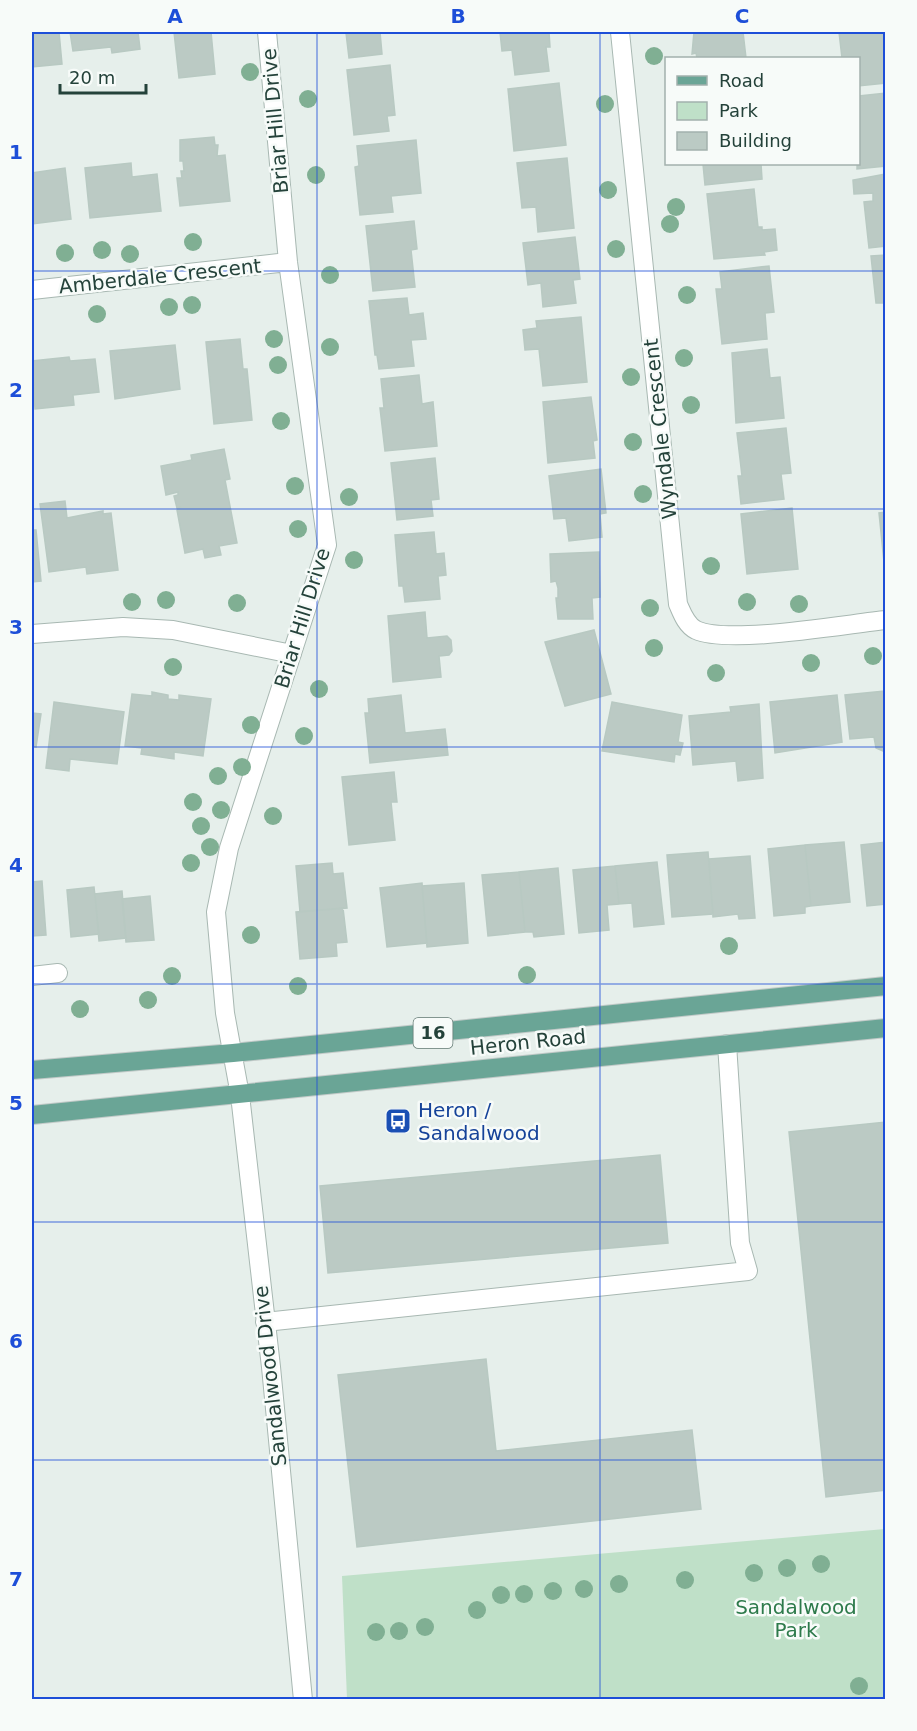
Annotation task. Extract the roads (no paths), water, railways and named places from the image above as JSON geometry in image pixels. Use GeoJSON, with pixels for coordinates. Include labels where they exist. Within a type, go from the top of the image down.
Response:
{"type":"FeatureCollection","features":[{"type":"Feature","properties":{"kind":"main road","name":"Heron Road"},"geometry":{"type":"LineString","coordinates":[[32,1070],[232,1053],[885,986]]}},
{"type":"Feature","properties":{"kind":"main road","name":"Heron Road"},"geometry":{"type":"LineString","coordinates":[[32,1116],[885,1028]]}},
{"type":"Feature","properties":{"kind":"street","name":"Briar Hill Drive"},"geometry":{"type":"LineString","coordinates":[[232,1053],[225,1013],[216,912],[229,848],[327,545],[288,262],[267,32]]}},
{"type":"Feature","properties":{"kind":"street","name":"Wyndale Crescent"},"geometry":{"type":"LineString","coordinates":[[620,32],[678,604],[685,619],[697,631],[749,635],[885,620]]}},
{"type":"Feature","properties":{"kind":"street","name":"Amberdale Crescent"},"geometry":{"type":"LineString","coordinates":[[32,290],[288,262]]}},
{"type":"Feature","properties":{"kind":"street"},"geometry":{"type":"LineString","coordinates":[[32,634],[123,627],[173,630],[292,654]]}},
{"type":"Feature","properties":{"kind":"street"},"geometry":{"type":"LineString","coordinates":[[32,976],[58,973]]}},
{"type":"Feature","properties":{"kind":"street"},"geometry":{"type":"LineString","coordinates":[[265,1322],[748,1271],[740,1243],[727,1044]]}},
{"type":"Feature","properties":{"kind":"street","name":"Sandalwood Drive"},"geometry":{"type":"LineString","coordinates":[[232,1053],[240,1095],[265,1322],[303,1700]]}},
{"type":"Feature","properties":{"kind":"place","name":"Heron / Sandalwood"},"geometry":{"type":"Point","coordinates":[398,1121]}},
{"type":"Feature","properties":{"kind":"park label","name":"Sandalwood Park"},"geometry":{"type":"Point","coordinates":[796,1618]}}]}
